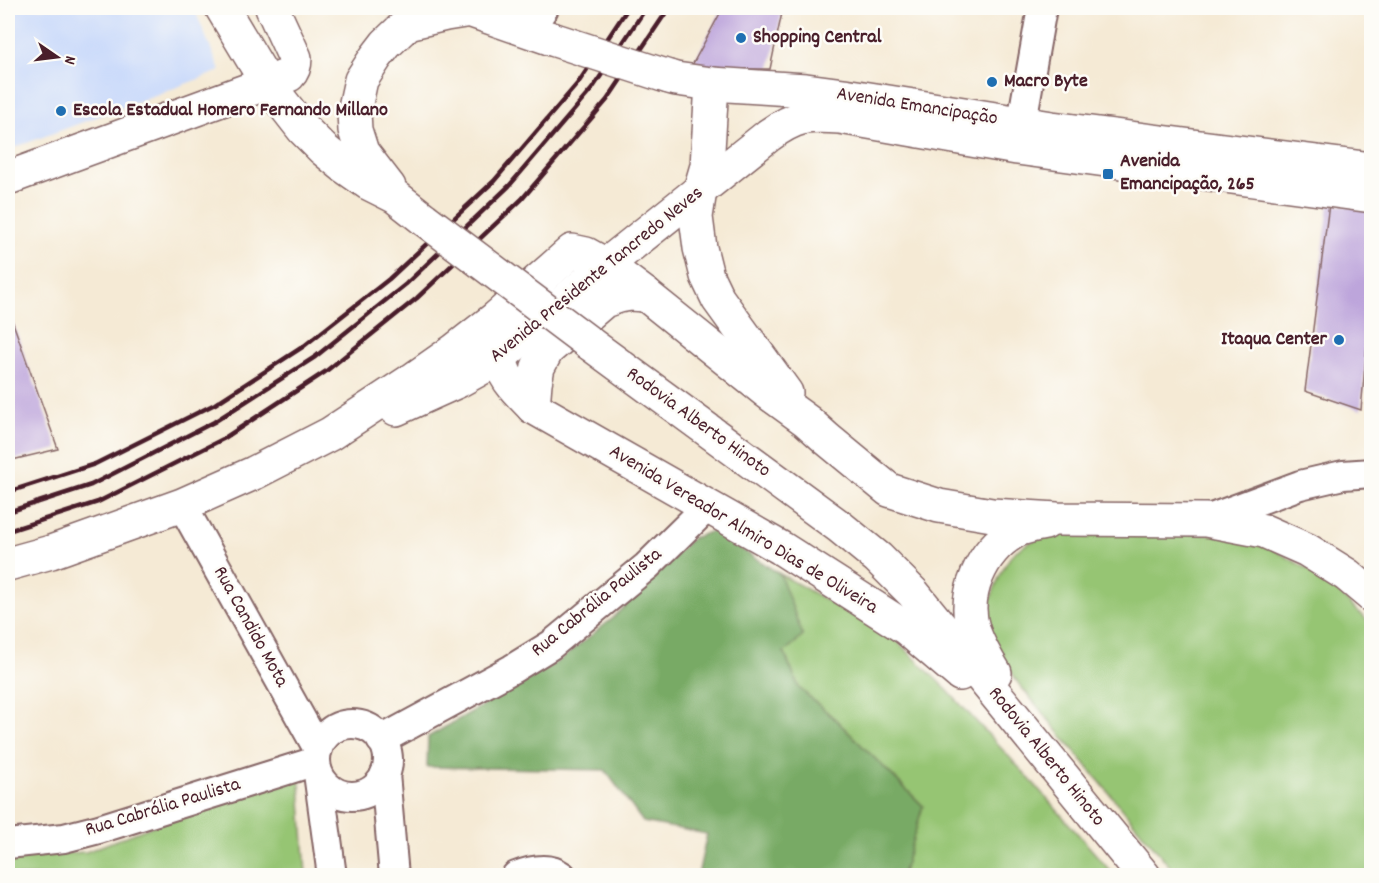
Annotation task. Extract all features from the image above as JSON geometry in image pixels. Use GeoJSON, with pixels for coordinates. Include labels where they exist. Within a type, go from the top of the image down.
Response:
{"type":"FeatureCollection","features":[{"type":"Feature","properties":{"kind":"main road","name":"Rodovia Alberto Hinoto"},"geometry":{"type":"LineString","coordinates":[[222,8],[267,83],[303,129],[323,149],[368,183],[396,197],[589,343],[840,527],[878,558],[913,593],[1144,876]]}},
{"type":"Feature","properties":{"kind":"main road"},"geometry":{"type":"LineString","coordinates":[[8,178],[289,75],[293,71],[295,58],[272,8]]}},
{"type":"Feature","properties":{"kind":"main road"},"geometry":{"type":"LineString","coordinates":[[396,197],[362,152],[355,130],[354,112],[361,80],[386,44],[408,23],[467,9]]}},
{"type":"Feature","properties":{"kind":"main road","name":"Avenida Emancipação"},"geometry":{"type":"LineString","coordinates":[[467,9],[541,26],[676,79],[821,92],[1019,136],[1371,196]]}},
{"type":"Feature","properties":{"kind":"main road"},"geometry":{"type":"LineString","coordinates":[[712,84],[707,166],[696,217],[707,276],[718,299],[807,421]]}},
{"type":"Feature","properties":{"kind":"main road","name":"Avenida Emancipação"},"geometry":{"type":"LineString","coordinates":[[786,123],[801,117],[818,115],[1371,169]]}},
{"type":"Feature","properties":{"kind":"main road","name":"Avenida Presidente Tancredo Neves"},"geometry":{"type":"LineString","coordinates":[[330,434],[418,400],[499,358],[606,265],[786,123]]}},
{"type":"Feature","properties":{"kind":"main road","name":"Avenida Presidente Tancredo Neves"},"geometry":{"type":"LineString","coordinates":[[8,564],[51,552],[182,505],[254,473],[330,434],[415,378],[496,318],[572,251],[586,254],[606,265]]}},
{"type":"Feature","properties":{"kind":"main road"},"geometry":{"type":"LineString","coordinates":[[606,265],[807,421],[889,490],[939,506],[992,515],[1057,519],[1206,520],[1264,531],[1306,550],[1347,575],[1371,596]]}},
{"type":"Feature","properties":{"kind":"main road"},"geometry":{"type":"LineString","coordinates":[[533,406],[534,383],[538,367],[548,350],[604,302],[630,294],[646,295]]}},
{"type":"Feature","properties":{"kind":"main road","name":"Avenida Vereador Almiro Dias de Oliveira"},"geometry":{"type":"LineString","coordinates":[[496,318],[499,358],[508,381],[533,406],[781,548],[906,628],[1023,728]]}},
{"type":"Feature","properties":{"kind":"main road"},"geometry":{"type":"LineString","coordinates":[[1023,728],[974,630],[971,606],[974,583],[985,560],[997,544],[1016,530],[1057,519]]}},
{"type":"Feature","properties":{"kind":"street"},"geometry":{"type":"LineString","coordinates":[[1019,136],[1042,8]]}},
{"type":"Feature","properties":{"kind":"street"},"geometry":{"type":"LineString","coordinates":[[1206,520],[1300,485],[1343,475],[1371,473]]}},
{"type":"Feature","properties":{"kind":"street","name":"Rua Candido Mota"},"geometry":{"type":"LineString","coordinates":[[182,505],[317,761]]}},
{"type":"Feature","properties":{"kind":"street","name":"Rua Cabrália Paulista"},"geometry":{"type":"LineString","coordinates":[[381,740],[512,669],[551,645],[646,566],[708,506]]}},
{"type":"Feature","properties":{"kind":"street"},"geometry":{"type":"LineString","coordinates":[[332,876],[317,761],[323,739],[332,731],[353,724],[364,726],[374,732],[386,751],[388,762],[385,774],[394,876]]}},
{"type":"Feature","properties":{"kind":"street"},"geometry":{"type":"LineString","coordinates":[[317,761],[324,784],[345,796],[357,796],[369,792],[385,774]]}},
{"type":"Feature","properties":{"kind":"street","name":"Rua Cabrália Paulista"},"geometry":{"type":"LineString","coordinates":[[8,844],[64,838],[99,829],[317,761]]}},
{"type":"Feature","properties":{"kind":"street"},"geometry":{"type":"LineString","coordinates":[[516,876],[530,871],[548,870],[560,873],[562,876]]}},
{"type":"Feature","properties":{"kind":"shaded area","name":"Escola Estadual Homero Fernando Millano"},"geometry":{"type":"Polygon","coordinates":[[[8,8],[194,8],[220,71],[8,150],[8,8]]]}},
{"type":"Feature","properties":{"kind":"green space"},"geometry":{"type":"Polygon","coordinates":[[[713,531],[780,574],[803,636],[784,652],[799,688],[835,719],[923,806],[902,875],[698,875],[707,834],[643,822],[605,770],[427,767],[428,737],[559,661],[613,618],[692,538],[713,531]]]}},
{"type":"Feature","properties":{"kind":"green space"},"geometry":{"type":"Polygon","coordinates":[[[1056,531],[1249,535],[1323,578],[1371,624],[1371,875],[1177,875],[1018,683],[992,633],[988,615],[991,597],[1008,561],[1024,545],[1056,531]]]}},
{"type":"Feature","properties":{"kind":"green space"},"geometry":{"type":"Polygon","coordinates":[[[780,574],[895,639],[947,690],[1027,776],[1114,875],[902,875],[922,805],[835,719],[799,688],[784,652],[780,574]]]}},
{"type":"Feature","properties":{"kind":"green space"},"geometry":{"type":"Polygon","coordinates":[[[299,769],[306,875],[8,876],[8,857],[86,852],[299,769]]]}},
{"type":"Feature","properties":{"kind":"building","name":"Shopping Central"},"geometry":{"type":"Polygon","coordinates":[[[723,8],[783,8],[770,69],[690,69],[723,8]]]}},
{"type":"Feature","properties":{"kind":"building","name":"Itaqua Center"},"geometry":{"type":"Polygon","coordinates":[[[1329,204],[1372,209],[1372,289],[1361,410],[1305,391],[1329,204]]]}},
{"type":"Feature","properties":{"kind":"building"},"geometry":{"type":"Polygon","coordinates":[[[8,309],[58,449],[8,461],[8,309]]]}},
{"type":"Feature","properties":{"kind":"railway"},"geometry":{"type":"LineString","coordinates":[[8,492],[95,464],[215,404],[304,346],[389,279],[494,181],[578,83],[628,8]]}},
{"type":"Feature","properties":{"kind":"railway"},"geometry":{"type":"LineString","coordinates":[[8,512],[91,485],[214,422],[315,357],[406,284],[509,186],[592,89],[646,8]]}},
{"type":"Feature","properties":{"kind":"railway"},"geometry":{"type":"LineString","coordinates":[[8,531],[98,502],[223,439],[325,372],[417,298],[522,199],[607,100],[669,8]]}},
{"type":"Feature","properties":{"kind":"place","name":"Shopping Central"},"geometry":{"type":"Point","coordinates":[741,38]}},
{"type":"Feature","properties":{"kind":"place","name":"Macro Byte"},"geometry":{"type":"Point","coordinates":[992,82]}},
{"type":"Feature","properties":{"kind":"place","name":"Escola Estadual Homero Fernando Millano"},"geometry":{"type":"Point","coordinates":[61,111]}},
{"type":"Feature","properties":{"kind":"place","name":"Avenida Emancipação, 265"},"geometry":{"type":"Point","coordinates":[1108,174]}},
{"type":"Feature","properties":{"kind":"place","name":"Itaqua Center"},"geometry":{"type":"Point","coordinates":[1339,340]}}]}
